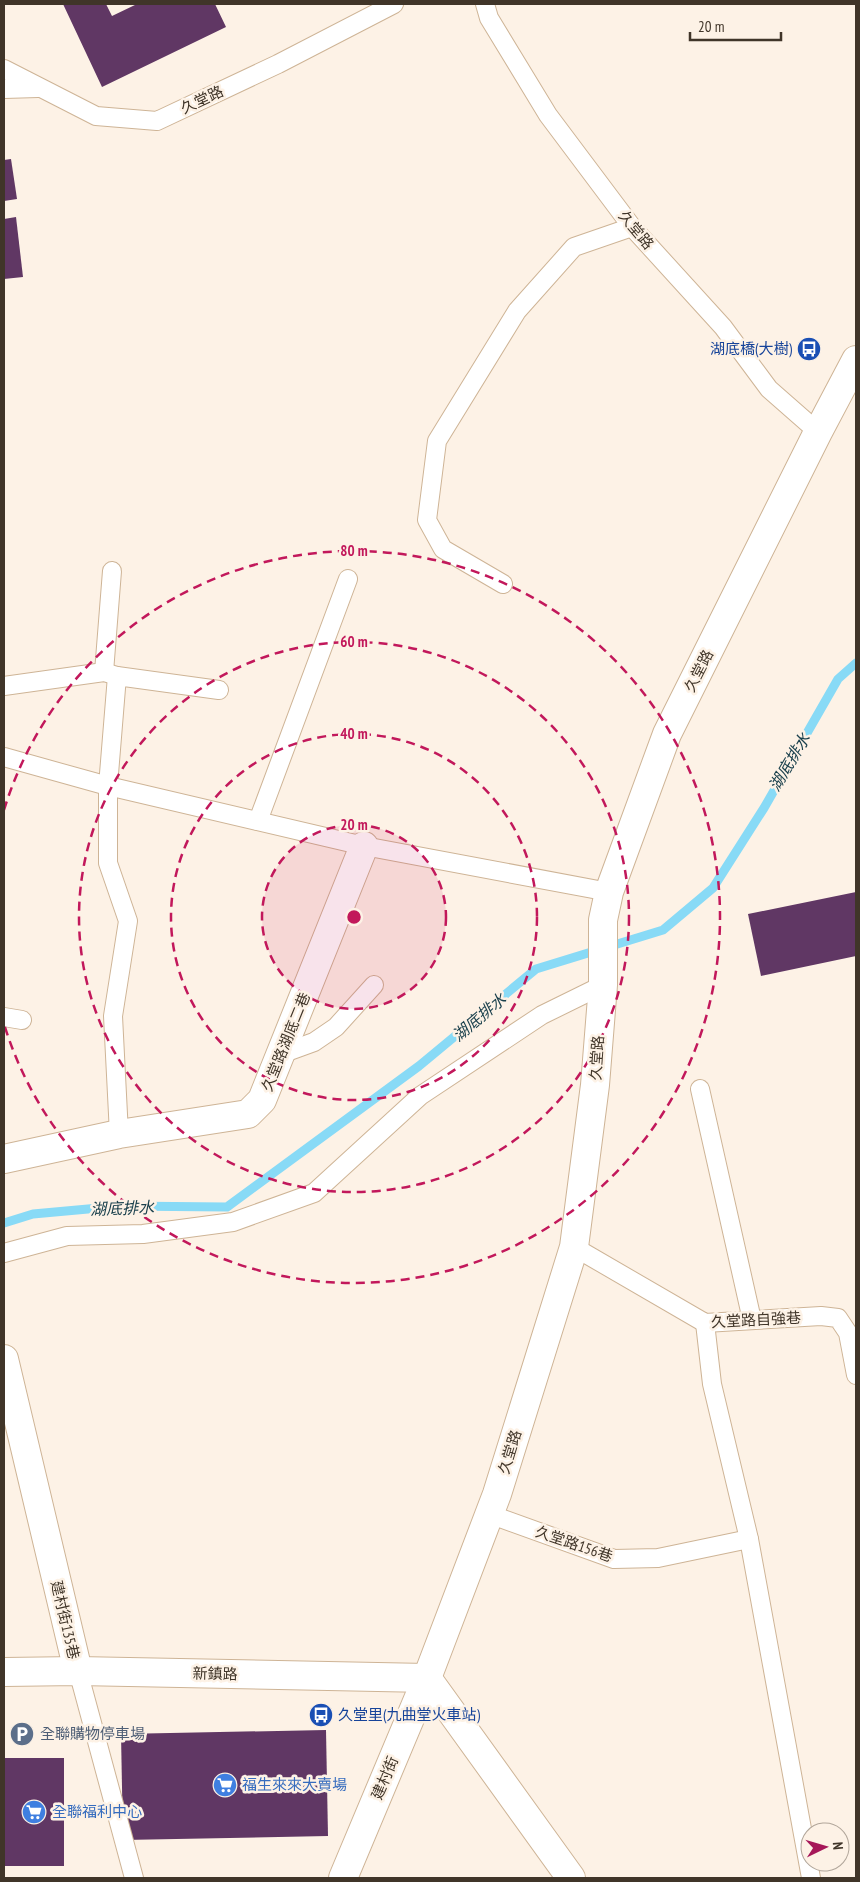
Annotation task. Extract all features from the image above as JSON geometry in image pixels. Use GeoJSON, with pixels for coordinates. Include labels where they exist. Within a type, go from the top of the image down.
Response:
{"type":"FeatureCollection","features":[{"type":"Feature","properties":{"kind":"street","name":"久堂路"},"geometry":{"type":"LineString","coordinates":[[427,1678],[489,1514],[574,1247],[594,1095],[603,981],[603,920],[608,892],[667,734],[856,360]]}},
{"type":"Feature","properties":{"kind":"street","name":"久堂路湖底二巷"},"geometry":{"type":"LineString","coordinates":[[4,1159],[119,1134],[248,1114],[262,1100],[364,846]]}},
{"type":"Feature","properties":{"kind":"street","name":"建村街135巷"},"geometry":{"type":"LineString","coordinates":[[4,1360],[78,1671]]}},
{"type":"Feature","properties":{"kind":"street","name":"新鎮路"},"geometry":{"type":"LineString","coordinates":[[4,1672],[78,1671],[427,1678]]}},
{"type":"Feature","properties":{"kind":"street","name":"建村街"},"geometry":{"type":"LineString","coordinates":[[343,1878],[427,1678]]}},
{"type":"Feature","properties":{"kind":"street"},"geometry":{"type":"LineString","coordinates":[[427,1678],[571,1878]]}},
{"type":"Feature","properties":{"kind":"lane","name":"久堂路"},"geometry":{"type":"LineString","coordinates":[[4,69],[96,116],[157,121],[278,64],[394,4]]}},
{"type":"Feature","properties":{"kind":"lane","name":"久堂路"},"geometry":{"type":"LineString","coordinates":[[485,4],[489,18],[548,115],[632,227],[723,327],[769,389],[818,432]]}},
{"type":"Feature","properties":{"kind":"lane"},"geometry":{"type":"LineString","coordinates":[[4,89],[42,88]]}},
{"type":"Feature","properties":{"kind":"lane"},"geometry":{"type":"LineString","coordinates":[[503,584],[443,549],[427,520],[437,441],[518,311],[574,247],[632,227]]}},
{"type":"Feature","properties":{"kind":"lane"},"geometry":{"type":"LineString","coordinates":[[112,570],[108,863],[128,921],[113,1016],[119,1134]]}},
{"type":"Feature","properties":{"kind":"lane"},"geometry":{"type":"LineString","coordinates":[[258,821],[348,579]]}},
{"type":"Feature","properties":{"kind":"lane"},"geometry":{"type":"LineString","coordinates":[[4,686],[110,674],[219,690]]}},
{"type":"Feature","properties":{"kind":"lane"},"geometry":{"type":"LineString","coordinates":[[4,757],[108,786],[364,846],[608,892]]}},
{"type":"Feature","properties":{"kind":"lane"},"geometry":{"type":"LineString","coordinates":[[4,1253],[66,1236],[143,1234],[233,1222],[314,1193],[420,1096],[542,1015],[603,981]]}},
{"type":"Feature","properties":{"kind":"lane"},"geometry":{"type":"LineString","coordinates":[[281,1054],[314,1042],[336,1027],[374,984]]}},
{"type":"Feature","properties":{"kind":"lane"},"geometry":{"type":"LineString","coordinates":[[4,1017],[22,1020]]}},
{"type":"Feature","properties":{"kind":"lane"},"geometry":{"type":"LineString","coordinates":[[700,1089],[752,1320]]}},
{"type":"Feature","properties":{"kind":"lane","name":"久堂路自強巷"},"geometry":{"type":"LineString","coordinates":[[574,1247],[705,1323],[821,1316],[838,1318],[848,1333],[856,1375]]}},
{"type":"Feature","properties":{"kind":"lane"},"geometry":{"type":"LineString","coordinates":[[705,1323],[712,1384],[749,1539],[810,1878]]}},
{"type":"Feature","properties":{"kind":"lane","name":"久堂路156巷"},"geometry":{"type":"LineString","coordinates":[[489,1514],[614,1559],[658,1558],[749,1539]]}},
{"type":"Feature","properties":{"kind":"lane","name":"建村街135巷"},"geometry":{"type":"LineString","coordinates":[[78,1671],[134,1878]]}},
{"type":"Feature","properties":{"kind":"building"},"geometry":{"type":"Polygon","coordinates":[[[63,4],[106,4],[112,16],[137,4],[215,4],[226,27],[102,87],[63,4]]]}},
{"type":"Feature","properties":{"kind":"building"},"geometry":{"type":"Polygon","coordinates":[[[11,159],[17,199],[4,201],[4,160],[11,159]]]}},
{"type":"Feature","properties":{"kind":"building"},"geometry":{"type":"Polygon","coordinates":[[[16,217],[23,277],[4,279],[4,219],[16,217]]]}},
{"type":"Feature","properties":{"kind":"building"},"geometry":{"type":"Polygon","coordinates":[[[856,892],[856,956],[761,976],[748,914],[856,892]]]}},
{"type":"Feature","properties":{"kind":"building","name":"福生來來大賣場"},"geometry":{"type":"Polygon","coordinates":[[[326,1730],[328,1836],[123,1840],[121,1734],[326,1730]]]}},
{"type":"Feature","properties":{"kind":"building","name":"全聯福利中心"},"geometry":{"type":"Polygon","coordinates":[[[4,1758],[64,1758],[64,1866],[4,1866],[4,1758]]]}},
{"type":"Feature","properties":{"kind":"waterway","name":"湖底排水"},"geometry":{"type":"LineString","coordinates":[[4,1223],[33,1214],[121,1206],[227,1207],[419,1066],[536,969],[663,930],[713,888],[764,808],[838,679],[856,663]]}},
{"type":"Feature","properties":{"kind":"place","name":"湖底橋(大樹)"},"geometry":{"type":"Point","coordinates":[809,349]}},
{"type":"Feature","properties":{"kind":"place","name":"久堂里(九曲堂火車站)"},"geometry":{"type":"Point","coordinates":[321,1715]}},
{"type":"Feature","properties":{"kind":"place","name":"全聯購物停車場"},"geometry":{"type":"Point","coordinates":[22,1734]}},
{"type":"Feature","properties":{"kind":"place","name":"福生來來大賣場"},"geometry":{"type":"Point","coordinates":[225,1785]}},
{"type":"Feature","properties":{"kind":"place","name":"全聯福利中心"},"geometry":{"type":"Point","coordinates":[34,1812]}}]}
